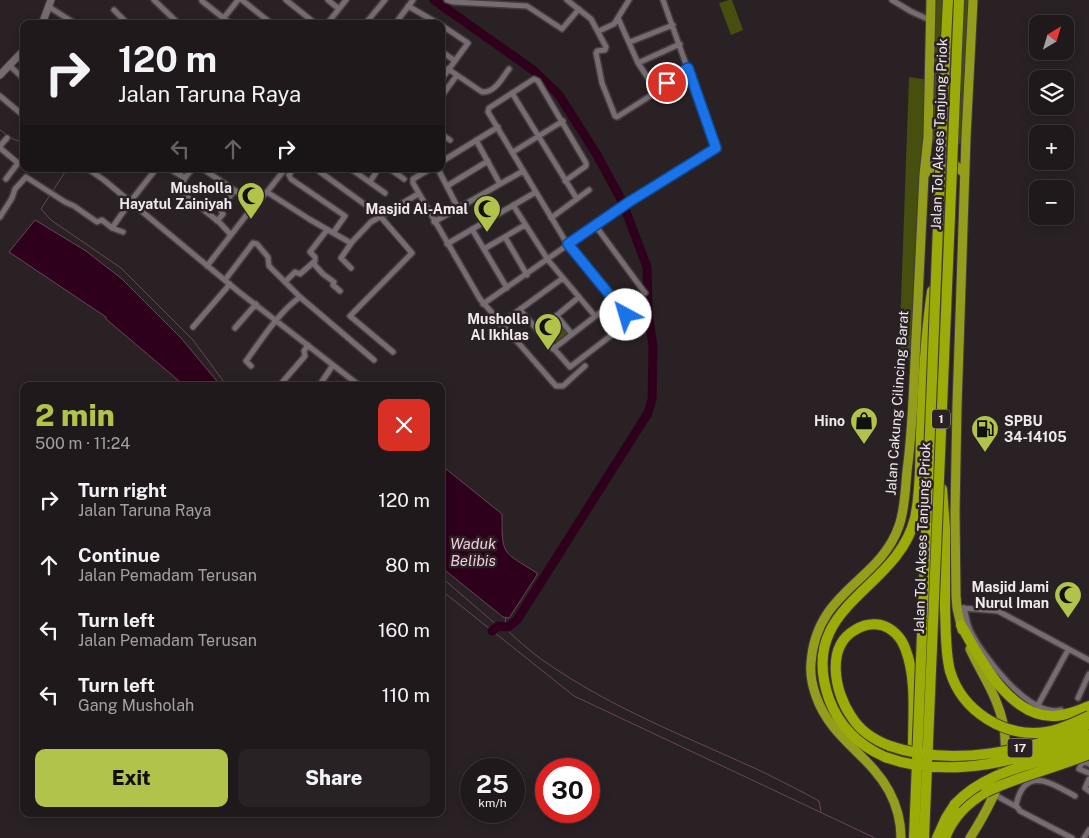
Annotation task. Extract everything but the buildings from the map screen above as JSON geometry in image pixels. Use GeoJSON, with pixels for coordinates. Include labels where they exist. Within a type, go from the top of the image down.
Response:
{"type":"FeatureCollection","features":[{"type":"Feature","properties":{"kind":"highway","name":"Jalan Cakung Cilincing Barat"},"geometry":{"type":"LineString","coordinates":[[901,838],[898,813],[889,790],[876,771],[833,728],[822,711],[812,683],[810,664],[814,640],[824,616],[840,596],[881,557],[894,539],[902,517],[913,421],[924,175],[928,138],[931,0]]}},
{"type":"Feature","properties":{"kind":"highway","name":"Jalan Tol Akses Tanjung Priok"},"geometry":{"type":"LineString","coordinates":[[914,838],[948,0]]}},
{"type":"Feature","properties":{"kind":"highway","name":"Jalan Tol Akses Tanjung Priok"},"geometry":{"type":"LineString","coordinates":[[924,838],[959,0]]}},
{"type":"Feature","properties":{"kind":"highway"},"geometry":{"type":"LineString","coordinates":[[970,838],[995,795],[1002,775],[1005,757],[1003,724],[996,700],[971,651],[961,625],[956,459],[966,137],[974,0]]}},
{"type":"Feature","properties":{"kind":"highway"},"geometry":{"type":"LineString","coordinates":[[928,138],[941,149],[950,150],[955,148],[966,137]]}},
{"type":"Feature","properties":{"kind":"highway"},"geometry":{"type":"LineString","coordinates":[[924,175],[938,163],[954,164],[965,174]]}},
{"type":"Feature","properties":{"kind":"highway","name":"17"},"geometry":{"type":"LineString","coordinates":[[937,260],[925,348],[918,494],[914,521],[908,538],[898,556],[850,602],[835,622],[825,647],[824,669],[826,690],[843,726],[858,742],[877,754],[900,762],[922,766],[981,764],[1011,759],[1053,748],[1089,735]]}},
{"type":"Feature","properties":{"kind":"highway"},"geometry":{"type":"LineString","coordinates":[[939,458],[944,528],[947,652],[950,671],[957,687],[968,703],[981,715],[998,725],[1014,731],[1036,733],[1053,730],[1089,716]]}},
{"type":"Feature","properties":{"kind":"highway","name":"17"},"geometry":{"type":"LineString","coordinates":[[914,810],[914,764],[913,755],[913,746],[913,737],[913,728],[912,688],[905,648],[897,634],[884,626],[867,625],[851,632],[840,646],[837,658],[836,671],[842,700],[854,722],[870,736],[890,746],[912,753],[920,754],[931,755],[980,754],[1024,747],[1059,737],[1089,724]]}},
{"type":"Feature","properties":{"kind":"highway"},"geometry":{"type":"LineString","coordinates":[[961,625],[1001,687],[1011,699],[1023,708],[1036,714],[1052,716],[1067,714],[1089,706]]}},
{"type":"Feature","properties":{"kind":"highway"},"geometry":{"type":"LineString","coordinates":[[937,838],[954,804],[979,784],[1000,773],[1089,744]]}},
{"type":"Feature","properties":{"kind":"highway"},"geometry":{"type":"LineString","coordinates":[[945,838],[952,823],[964,808],[986,792],[1002,784],[1048,770],[1089,761]]}},
{"type":"Feature","properties":{"kind":"street"},"geometry":{"type":"LineString","coordinates":[[154,0],[175,20]]}},
{"type":"Feature","properties":{"kind":"street"},"geometry":{"type":"LineString","coordinates":[[223,18],[238,0]]}},
{"type":"Feature","properties":{"kind":"street"},"geometry":{"type":"LineString","coordinates":[[242,0],[267,20]]}},
{"type":"Feature","properties":{"kind":"street"},"geometry":{"type":"LineString","coordinates":[[286,0],[311,20]]}},
{"type":"Feature","properties":{"kind":"street"},"geometry":{"type":"LineString","coordinates":[[328,0],[339,9]]}},
{"type":"Feature","properties":{"kind":"street"},"geometry":{"type":"LineString","coordinates":[[330,20],[346,0]]}},
{"type":"Feature","properties":{"kind":"street"},"geometry":{"type":"LineString","coordinates":[[368,20],[385,0]]}},
{"type":"Feature","properties":{"kind":"street"},"geometry":{"type":"LineString","coordinates":[[398,20],[413,0]]}},
{"type":"Feature","properties":{"kind":"street"},"geometry":{"type":"LineString","coordinates":[[448,0],[454,2],[527,6],[562,29],[579,9]]}},
{"type":"Feature","properties":{"kind":"street"},"geometry":{"type":"LineString","coordinates":[[568,0],[591,18],[606,48],[596,52],[597,60],[602,83],[615,116],[619,117],[688,68]]}},
{"type":"Feature","properties":{"kind":"street"},"geometry":{"type":"LineString","coordinates":[[599,31],[614,24],[629,0]]}},
{"type":"Feature","properties":{"kind":"street"},"geometry":{"type":"LineString","coordinates":[[483,304],[527,275],[618,209],[716,148],[664,0]]}},
{"type":"Feature","properties":{"kind":"street"},"geometry":{"type":"LineString","coordinates":[[892,0],[930,20]]}},
{"type":"Feature","properties":{"kind":"street"},"geometry":{"type":"LineString","coordinates":[[202,1],[226,20]]}},
{"type":"Feature","properties":{"kind":"street"},"geometry":{"type":"LineString","coordinates":[[44,20],[50,3],[71,20]]}},
{"type":"Feature","properties":{"kind":"street"},"geometry":{"type":"LineString","coordinates":[[408,6],[432,20]]}},
{"type":"Feature","properties":{"kind":"street"},"geometry":{"type":"LineString","coordinates":[[114,10],[124,20]]}},
{"type":"Feature","properties":{"kind":"street"},"geometry":{"type":"LineString","coordinates":[[618,18],[638,64],[662,99]]}},
{"type":"Feature","properties":{"kind":"street"},"geometry":{"type":"LineString","coordinates":[[630,42],[673,25]]}},
{"type":"Feature","properties":{"kind":"street"},"geometry":{"type":"LineString","coordinates":[[445,28],[468,43],[445,73]]}},
{"type":"Feature","properties":{"kind":"street"},"geometry":{"type":"LineString","coordinates":[[638,64],[680,44]]}},
{"type":"Feature","properties":{"kind":"street"},"geometry":{"type":"LineString","coordinates":[[0,74],[20,54]]}},
{"type":"Feature","properties":{"kind":"street"},"geometry":{"type":"LineString","coordinates":[[445,54],[455,61]]}},
{"type":"Feature","properties":{"kind":"street"},"geometry":{"type":"LineString","coordinates":[[9,65],[20,75]]}},
{"type":"Feature","properties":{"kind":"street"},"geometry":{"type":"LineString","coordinates":[[448,69],[482,92],[488,92],[495,88],[509,69]]}},
{"type":"Feature","properties":{"kind":"street"},"geometry":{"type":"LineString","coordinates":[[445,92],[457,75]]}},
{"type":"Feature","properties":{"kind":"street"},"geometry":{"type":"LineString","coordinates":[[520,310],[570,367],[630,321],[568,244],[488,109],[536,79],[563,121],[587,164],[565,181]]}},
{"type":"Feature","properties":{"kind":"street"},"geometry":{"type":"LineString","coordinates":[[512,93],[577,199]]}},
{"type":"Feature","properties":{"kind":"street"},"geometry":{"type":"LineString","coordinates":[[0,96],[20,113]]}},
{"type":"Feature","properties":{"kind":"street"},"geometry":{"type":"LineString","coordinates":[[513,152],[563,121]]}},
{"type":"Feature","properties":{"kind":"street"},"geometry":{"type":"LineString","coordinates":[[445,159],[498,127]]}},
{"type":"Feature","properties":{"kind":"street"},"geometry":{"type":"LineString","coordinates":[[445,137],[450,140]]}},
{"type":"Feature","properties":{"kind":"street"},"geometry":{"type":"LineString","coordinates":[[6,179],[18,163],[0,147],[7,138]]}},
{"type":"Feature","properties":{"kind":"street"},"geometry":{"type":"LineString","coordinates":[[476,140],[500,184]]}},
{"type":"Feature","properties":{"kind":"street"},"geometry":{"type":"LineString","coordinates":[[448,186],[488,161]]}},
{"type":"Feature","properties":{"kind":"street"},"geometry":{"type":"LineString","coordinates":[[434,222],[523,171]]}},
{"type":"Feature","properties":{"kind":"street"},"geometry":{"type":"LineString","coordinates":[[92,172],[207,266],[355,382]]}},
{"type":"Feature","properties":{"kind":"street"},"geometry":{"type":"LineString","coordinates":[[112,228],[154,172]]}},
{"type":"Feature","properties":{"kind":"street"},"geometry":{"type":"LineString","coordinates":[[175,172],[185,178]]}},
{"type":"Feature","properties":{"kind":"street"},"geometry":{"type":"LineString","coordinates":[[190,172],[178,190],[217,221],[231,236]]}},
{"type":"Feature","properties":{"kind":"street"},"geometry":{"type":"LineString","coordinates":[[207,172],[254,204]]}},
{"type":"Feature","properties":{"kind":"street"},"geometry":{"type":"LineString","coordinates":[[207,266],[254,204],[267,192],[283,172]]}},
{"type":"Feature","properties":{"kind":"street"},"geometry":{"type":"LineString","coordinates":[[291,172],[289,175],[293,180],[345,216],[333,233]]}},
{"type":"Feature","properties":{"kind":"street"},"geometry":{"type":"LineString","coordinates":[[320,172],[367,206]]}},
{"type":"Feature","properties":{"kind":"street"},"geometry":{"type":"LineString","coordinates":[[355,172],[385,193]]}},
{"type":"Feature","properties":{"kind":"street"},"geometry":{"type":"LineString","coordinates":[[370,182],[376,172]]}},
{"type":"Feature","properties":{"kind":"street"},"geometry":{"type":"LineString","coordinates":[[394,172],[404,179]]}},
{"type":"Feature","properties":{"kind":"street"},"geometry":{"type":"LineString","coordinates":[[425,172],[412,180],[418,194],[483,304],[556,386],[563,386],[585,366]]}},
{"type":"Feature","properties":{"kind":"street"},"geometry":{"type":"LineString","coordinates":[[440,172],[458,208]]}},
{"type":"Feature","properties":{"kind":"street"},"geometry":{"type":"LineString","coordinates":[[0,217],[12,198],[15,189],[25,178],[29,178],[97,222],[102,220],[112,228],[123,232]]}},
{"type":"Feature","properties":{"kind":"street"},"geometry":{"type":"LineString","coordinates":[[551,218],[589,190]]}},
{"type":"Feature","properties":{"kind":"street"},"geometry":{"type":"LineString","coordinates":[[217,221],[223,214],[220,209],[234,191]]}},
{"type":"Feature","properties":{"kind":"street"},"geometry":{"type":"LineString","coordinates":[[267,192],[326,230],[346,241],[352,242]]}},
{"type":"Feature","properties":{"kind":"street"},"geometry":{"type":"LineString","coordinates":[[447,244],[536,192]]}},
{"type":"Feature","properties":{"kind":"street"},"geometry":{"type":"LineString","coordinates":[[351,268],[341,258],[366,226],[418,194]]}},
{"type":"Feature","properties":{"kind":"street"},"geometry":{"type":"LineString","coordinates":[[481,195],[493,216]]}},
{"type":"Feature","properties":{"kind":"street"},"geometry":{"type":"LineString","coordinates":[[512,205],[548,260],[595,316]]}},
{"type":"Feature","properties":{"kind":"street"},"geometry":{"type":"LineString","coordinates":[[380,216],[412,253],[350,316],[393,352]]}},
{"type":"Feature","properties":{"kind":"street"},"geometry":{"type":"LineString","coordinates":[[484,249],[525,224]]}},
{"type":"Feature","properties":{"kind":"street"},"geometry":{"type":"LineString","coordinates":[[595,225],[645,293]]}},
{"type":"Feature","properties":{"kind":"street"},"geometry":{"type":"LineString","coordinates":[[472,229],[507,288]]}},
{"type":"Feature","properties":{"kind":"street"},"geometry":{"type":"LineString","coordinates":[[285,282],[295,272],[300,274],[313,263],[316,259],[310,252],[326,230]]}},
{"type":"Feature","properties":{"kind":"street"},"geometry":{"type":"LineString","coordinates":[[505,237],[527,275]]}},
{"type":"Feature","properties":{"kind":"street"},"geometry":{"type":"LineString","coordinates":[[225,280],[255,243],[257,244],[268,257],[269,266],[300,297],[374,360]]}},
{"type":"Feature","properties":{"kind":"street"},"geometry":{"type":"LineString","coordinates":[[313,263],[334,282],[333,286],[340,291]]}},
{"type":"Feature","properties":{"kind":"street"},"geometry":{"type":"LineString","coordinates":[[500,324],[563,278]]}},
{"type":"Feature","properties":{"kind":"street"},"geometry":{"type":"LineString","coordinates":[[193,327],[230,284]]}},
{"type":"Feature","properties":{"kind":"street"},"geometry":{"type":"LineString","coordinates":[[251,366],[246,361],[277,320],[300,297]]}},
{"type":"Feature","properties":{"kind":"street"},"geometry":{"type":"LineString","coordinates":[[538,331],[579,297]]}},
{"type":"Feature","properties":{"kind":"street"},"geometry":{"type":"LineString","coordinates":[[553,349],[615,301]]}},
{"type":"Feature","properties":{"kind":"street"},"geometry":{"type":"LineString","coordinates":[[235,328],[256,304]]}},
{"type":"Feature","properties":{"kind":"street"},"geometry":{"type":"LineString","coordinates":[[556,316],[572,334]]}},
{"type":"Feature","properties":{"kind":"street"},"geometry":{"type":"LineString","coordinates":[[283,382],[306,356],[304,351],[308,346]]}},
{"type":"Feature","properties":{"kind":"street"},"geometry":{"type":"LineString","coordinates":[[321,382],[332,365]]}},
{"type":"Feature","properties":{"kind":"street"},"geometry":{"type":"LineString","coordinates":[[1061,710],[1056,711],[1038,706],[1012,688],[1000,675],[970,630],[961,608],[998,611],[1089,660]]}},
{"type":"Feature","properties":{"kind":"street"},"geometry":{"type":"LineString","coordinates":[[1038,706],[1068,650]]}},
{"type":"Feature","properties":{"kind":"street"},"geometry":{"type":"LineString","coordinates":[[1078,698],[1089,674]]}},
{"type":"Feature","properties":{"kind":"street"},"geometry":{"type":"LineString","coordinates":[[1089,761],[1083,761],[1079,768],[1089,773]]}},
{"type":"Feature","properties":{"kind":"street"},"geometry":{"type":"LineString","coordinates":[[1089,779],[1085,788],[1089,790]]}},
{"type":"Feature","properties":{"kind":"street"},"geometry":{"type":"LineString","coordinates":[[1017,807],[1022,788],[1026,784],[1042,780],[1075,796]]}},
{"type":"Feature","properties":{"kind":"street"},"geometry":{"type":"LineString","coordinates":[[995,795],[1017,807],[1020,811],[1072,838]]}},
{"type":"Feature","properties":{"kind":"street"},"geometry":{"type":"LineString","coordinates":[[1084,838],[1089,830]]}},
{"type":"Feature","properties":{"kind":"green space"},"geometry":{"type":"Polygon","coordinates":[[[732,0],[743,30],[731,35],[719,3],[732,0]]]}},
{"type":"Feature","properties":{"kind":"green space"},"geometry":{"type":"Polygon","coordinates":[[[931,0],[948,0],[941,149],[928,138],[915,361],[899,357],[909,77],[929,80],[931,0]]]}},
{"type":"Feature","properties":{"kind":"green space"},"geometry":{"type":"Polygon","coordinates":[[[959,0],[973,0],[966,137],[955,148],[959,0]]]}},
{"type":"Feature","properties":{"kind":"green space"},"geometry":{"type":"Polygon","coordinates":[[[557,319],[569,333],[555,345],[544,331],[557,319]]]}},
{"type":"Feature","properties":{"kind":"water"},"geometry":{"type":"Polygon","coordinates":[[[35,220],[86,251],[122,279],[181,338],[218,382],[180,382],[106,319],[106,317],[9,252],[35,220]]]}},
{"type":"Feature","properties":{"kind":"water","name":"Waduk Belibis"},"geometry":{"type":"Polygon","coordinates":[[[445,468],[502,514],[503,538],[506,551],[537,573],[509,618],[503,617],[445,570],[445,468]]]}},
{"type":"Feature","properties":{"kind":"waterway"},"geometry":{"type":"LineString","coordinates":[[434,0],[533,70],[559,95],[597,155],[622,201],[647,267],[648,313],[653,346],[652,400],[648,413],[517,620],[508,627],[498,626],[492,631]]}},
{"type":"Feature","properties":{"kind":"waterway"},"geometry":{"type":"LineString","coordinates":[[0,130],[20,142]]}},
{"type":"Feature","properties":{"kind":"waterway"},"geometry":{"type":"LineString","coordinates":[[52,192],[65,172]]}},
{"type":"Feature","properties":{"kind":"waterway"},"geometry":{"type":"LineString","coordinates":[[50,195],[41,209],[51,220],[121,268],[193,340],[224,382]]}},
{"type":"Feature","properties":{"kind":"waterway"},"geometry":{"type":"LineString","coordinates":[[445,580],[498,626]]}},
{"type":"Feature","properties":{"kind":"waterway"},"geometry":{"type":"LineString","coordinates":[[445,593],[574,696],[875,838]]}},
{"type":"Feature","properties":{"kind":"waterway"},"geometry":{"type":"LineString","coordinates":[[504,627],[506,618]]}},
{"type":"Feature","properties":{"kind":"waterway"},"geometry":{"type":"LineString","coordinates":[[508,627],[509,632],[544,661],[597,694],[806,794],[819,801],[821,811]]}},
{"type":"Feature","properties":{"kind":"place","name":"Musholla Hayatul Zainiyah"},"geometry":{"type":"Point","coordinates":[251,220]}},
{"type":"Feature","properties":{"kind":"place","name":"Masjid Al-Amal"},"geometry":{"type":"Point","coordinates":[487,233]}},
{"type":"Feature","properties":{"kind":"place","name":"Musholla Al Ikhlas"},"geometry":{"type":"Point","coordinates":[548,351]}},
{"type":"Feature","properties":{"kind":"place","name":"Hino"},"geometry":{"type":"Point","coordinates":[864,445]}},
{"type":"Feature","properties":{"kind":"place","name":"SPBU 34-14105"},"geometry":{"type":"Point","coordinates":[985,453]}},
{"type":"Feature","properties":{"kind":"place","name":"Masjid Jami Nurul Iman"},"geometry":{"type":"Point","coordinates":[1068,619]}},
{"type":"Feature","properties":{"kind":"route"},"geometry":{"type":"LineString","coordinates":[[626,315],[568,244],[629,202],[716,148],[688,68],[667,83]]}}]}
